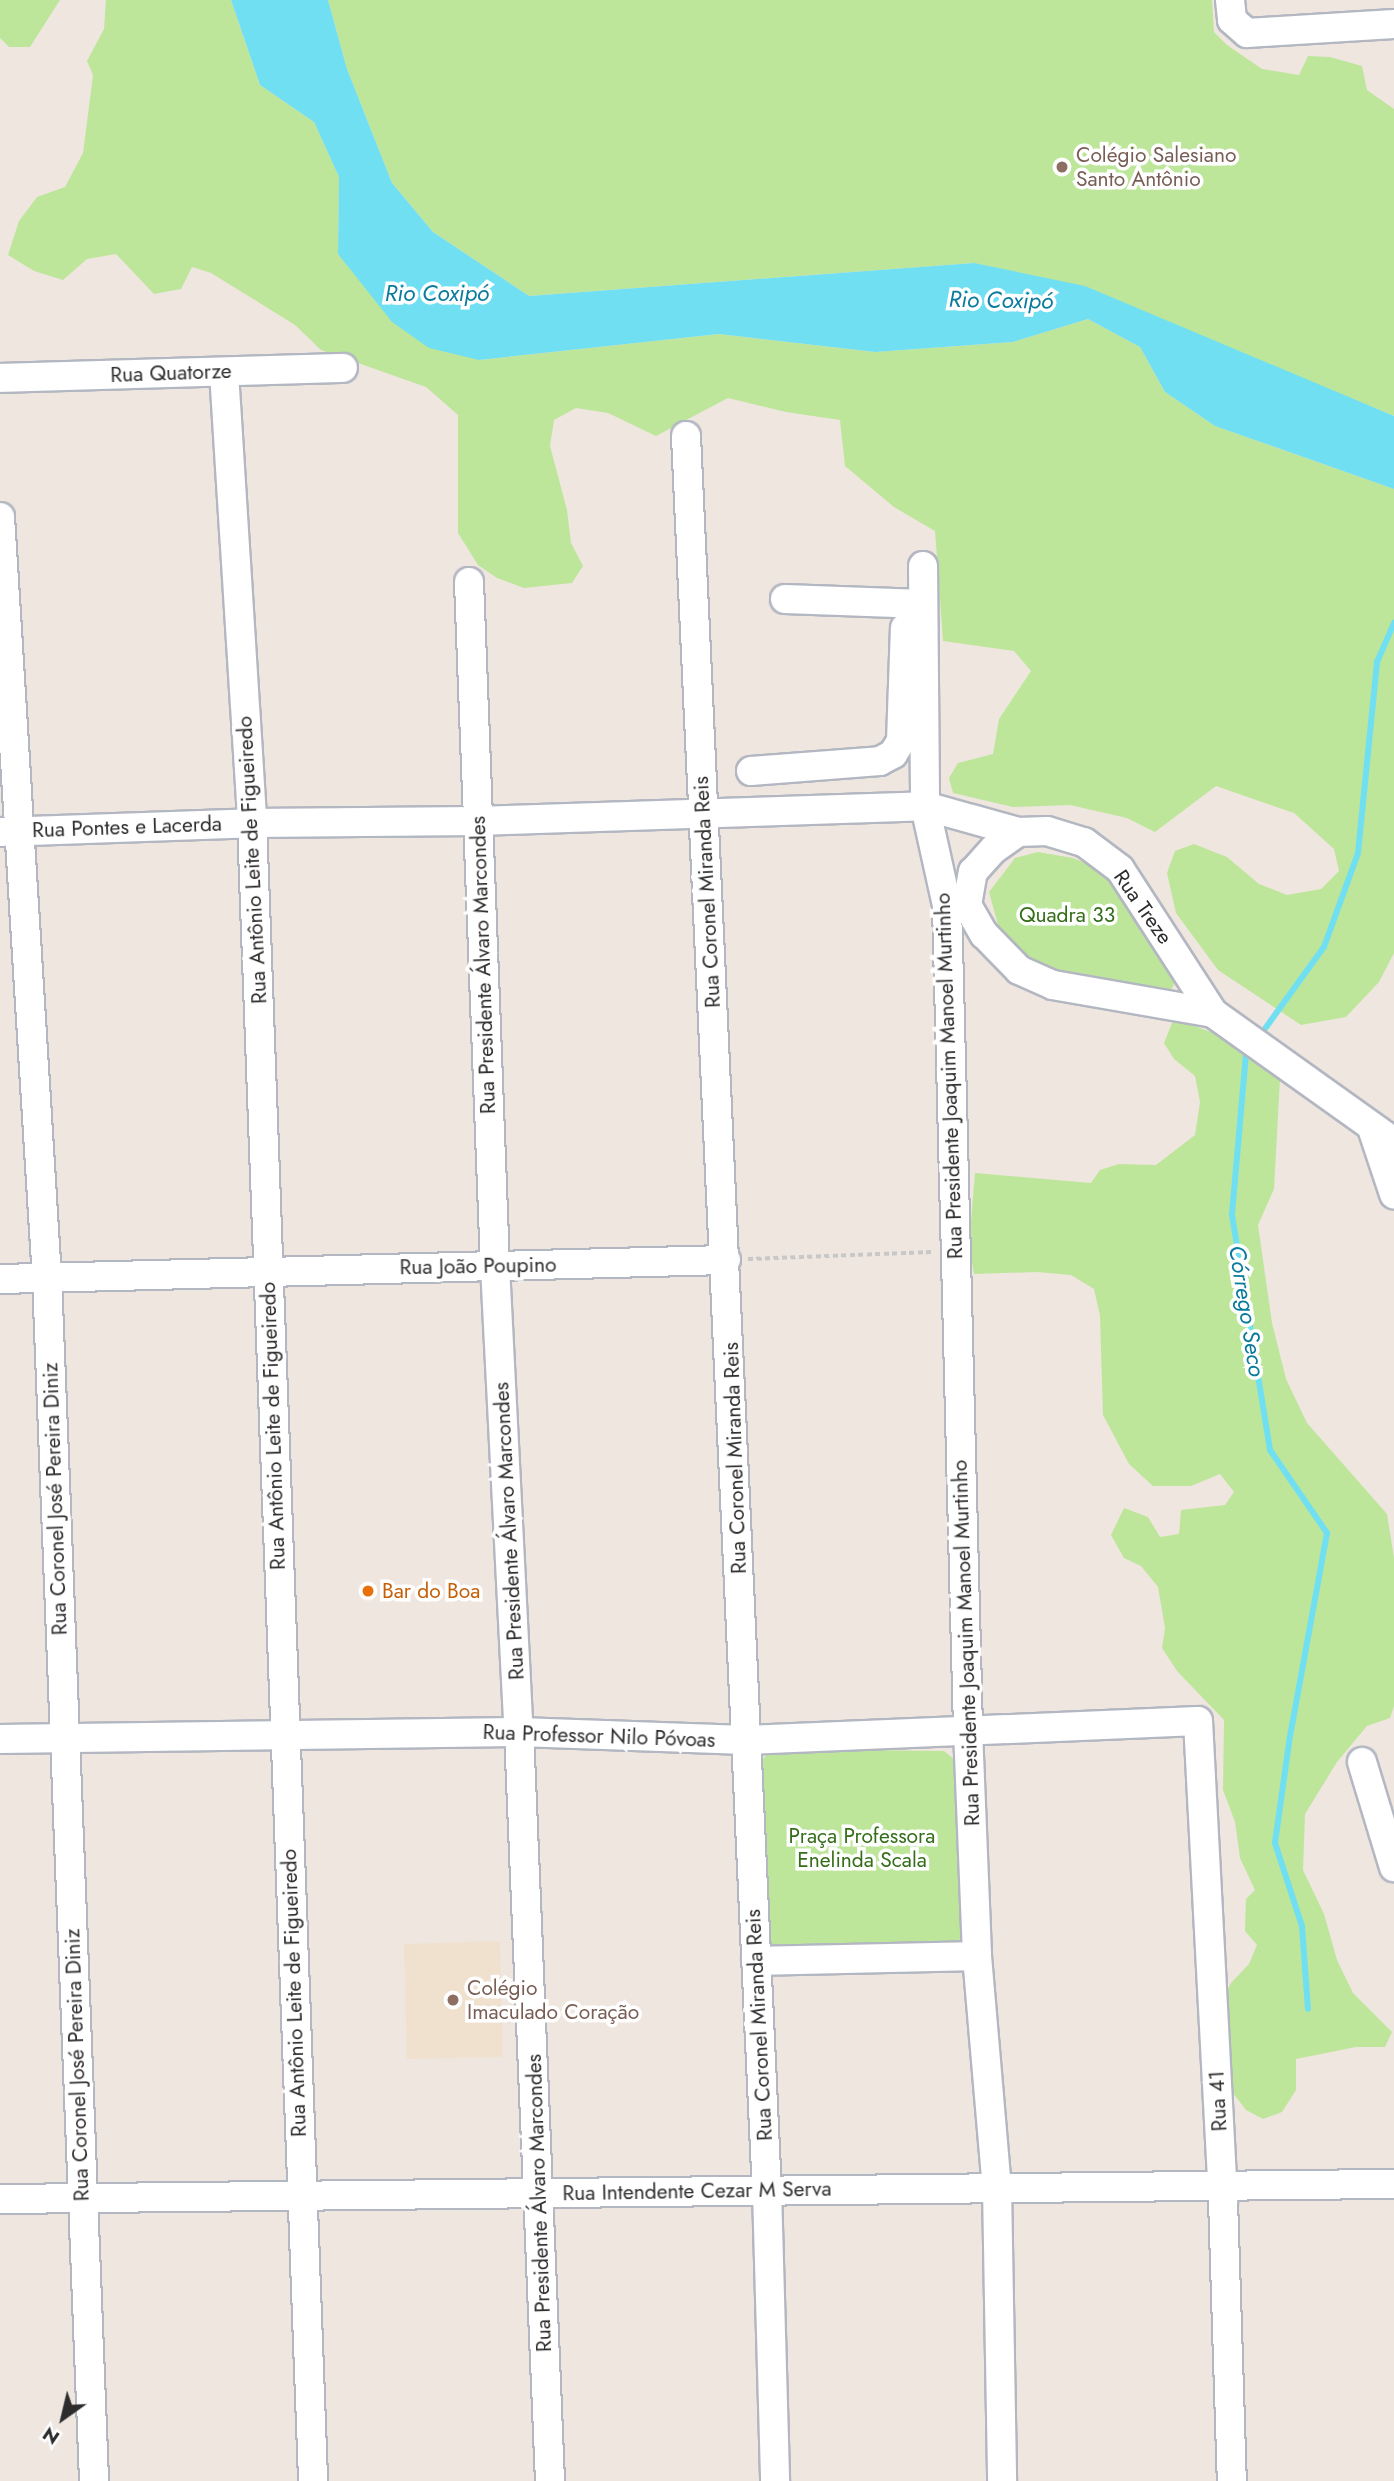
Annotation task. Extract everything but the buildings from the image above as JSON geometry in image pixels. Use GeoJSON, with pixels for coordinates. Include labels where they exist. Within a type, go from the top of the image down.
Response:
{"type":"FeatureCollection","features":[{"type":"Feature","properties":{"kind":"street"},"geometry":{"type":"LineString","coordinates":[[1230,0],[1231,20],[1247,33],[1394,24]]}},
{"type":"Feature","properties":{"kind":"street","name":"Rua Quatorze"},"geometry":{"type":"LineString","coordinates":[[0,378],[343,368]]}},
{"type":"Feature","properties":{"kind":"street","name":"Rua Antônio Leite de Figueiredo"},"geometry":{"type":"LineString","coordinates":[[224,372],[252,823],[313,2481]]}},
{"type":"Feature","properties":{"kind":"street","name":"Rua Coronel Miranda Reis"},"geometry":{"type":"LineString","coordinates":[[686,436],[726,1260],[766,2190],[775,2481]]}},
{"type":"Feature","properties":{"kind":"street","name":"Rua Coronel José Pereira Diniz"},"geometry":{"type":"LineString","coordinates":[[0,517],[9,831],[47,1278],[94,2481]]}},
{"type":"Feature","properties":{"kind":"street"},"geometry":{"type":"LineString","coordinates":[[751,771],[880,761],[893,754],[901,741],[915,604],[923,566]]}},
{"type":"Feature","properties":{"kind":"street","name":"Rua Presidente Álvaro Marcondes"},"geometry":{"type":"LineString","coordinates":[[469,582],[495,1266],[519,1732],[550,2481]]}},
{"type":"Feature","properties":{"kind":"street"},"geometry":{"type":"LineString","coordinates":[[785,600],[915,604]]}},
{"type":"Feature","properties":{"kind":"street","name":"Rua Presidente Joaquim Manoel Murtinho"},"geometry":{"type":"LineString","coordinates":[[915,604],[925,806],[957,905],[955,1251],[968,1730],[976,1956],[997,2187],[1002,2481]]}},
{"type":"Feature","properties":{"kind":"street","name":"Rua Pontes e Lacerda"},"geometry":{"type":"LineString","coordinates":[[9,831],[252,823],[477,821],[925,806]]}},
{"type":"Feature","properties":{"kind":"street","name":"Rua Treze"},"geometry":{"type":"LineString","coordinates":[[925,806],[1018,832],[1047,831],[1084,842],[1120,869],[1219,1017],[1383,1135]]}},
{"type":"Feature","properties":{"kind":"street"},"geometry":{"type":"LineString","coordinates":[[957,905],[973,872],[994,849],[1018,832]]}},
{"type":"Feature","properties":{"kind":"street","name":"Rua Treze"},"geometry":{"type":"LineString","coordinates":[[957,905],[1019,970],[1053,985],[1219,1017]]}},
{"type":"Feature","properties":{"kind":"street"},"geometry":{"type":"LineString","coordinates":[[1383,1135],[1394,1194]]}},
{"type":"Feature","properties":{"kind":"street","name":"Rua João Poupino"},"geometry":{"type":"LineString","coordinates":[[0,1279],[726,1260]]}},
{"type":"Feature","properties":{"kind":"street","name":"Rua Professor Nilo Póvoas"},"geometry":{"type":"LineString","coordinates":[[0,1739],[519,1732],[746,1740],[1198,1721]]}},
{"type":"Feature","properties":{"kind":"street","name":"Rua 41"},"geometry":{"type":"LineString","coordinates":[[1198,1721],[1222,2185],[1231,2481]]}},
{"type":"Feature","properties":{"kind":"street"},"geometry":{"type":"LineString","coordinates":[[1362,1762],[1394,1867]]}},
{"type":"Feature","properties":{"kind":"street"},"geometry":{"type":"LineString","coordinates":[[755,1961],[976,1956]]}},
{"type":"Feature","properties":{"kind":"street","name":"Rua Intendente Cezar M Serva"},"geometry":{"type":"LineString","coordinates":[[0,2199],[1394,2184]]}},
{"type":"Feature","properties":{"kind":"path"},"geometry":{"type":"LineString","coordinates":[[726,1260],[955,1251]]}},
{"type":"Feature","properties":{"kind":"shaded area","name":"Colégio Imaculado Coração"},"geometry":{"type":"Polygon","coordinates":[[[500,1941],[503,2057],[407,2059],[404,1944],[500,1941]]]}},
{"type":"Feature","properties":{"kind":"green space"},"geometry":{"type":"Polygon","coordinates":[[[0,0],[60,0],[30,47],[9,47],[0,38],[0,0]]]}},
{"type":"Feature","properties":{"kind":"green space"},"geometry":{"type":"Polygon","coordinates":[[[106,0],[231,0],[260,85],[314,122],[339,177],[338,254],[479,360],[719,334],[875,352],[1013,342],[1088,319],[1140,347],[1165,392],[1215,426],[1394,489],[1394,953],[1379,982],[1346,1017],[1301,1025],[1218,970],[1176,913],[1167,873],[1175,851],[1194,844],[1227,857],[1259,884],[1287,895],[1321,889],[1339,871],[1334,849],[1294,813],[1216,786],[1155,832],[1127,818],[1070,805],[1013,807],[953,793],[949,778],[958,763],[993,754],[999,719],[1031,671],[1014,651],[943,641],[935,531],[894,507],[845,466],[840,420],[786,412],[728,398],[656,436],[608,413],[576,408],[554,420],[550,446],[567,510],[571,543],[583,566],[572,583],[524,588],[497,578],[478,565],[458,533],[458,415],[426,387],[321,350],[295,325],[211,273],[192,267],[181,289],[154,294],[116,254],[87,259],[63,280],[34,271],[8,255],[19,221],[37,197],[65,187],[83,153],[93,75],[87,61],[104,29],[106,0]]]}},
{"type":"Feature","properties":{"kind":"green space","name":"Colégio Salesiano Santo Antônio"},"geometry":{"type":"Polygon","coordinates":[[[328,0],[1212,0],[1214,32],[1227,45],[1262,69],[1299,75],[1308,56],[1330,57],[1362,66],[1367,90],[1394,109],[1394,416],[1278,369],[974,263],[529,296],[433,232],[392,183],[347,69],[328,0]]]}},
{"type":"Feature","properties":{"kind":"green space","name":"Quadra 33"},"geometry":{"type":"Polygon","coordinates":[[[1038,852],[1073,858],[1098,868],[1120,889],[1177,980],[1170,991],[1059,973],[1023,954],[998,925],[989,892],[1015,858],[1038,852]]]}},
{"type":"Feature","properties":{"kind":"green space"},"geometry":{"type":"Polygon","coordinates":[[[1174,1018],[1229,1039],[1280,1079],[1274,1189],[1258,1225],[1272,1323],[1286,1379],[1307,1423],[1387,1514],[1394,1558],[1394,1706],[1390,1718],[1367,1726],[1337,1762],[1305,1814],[1303,1870],[1324,1914],[1337,1960],[1353,1993],[1392,2032],[1385,2047],[1356,2047],[1296,2059],[1296,2090],[1282,2112],[1263,2119],[1246,2110],[1226,2084],[1219,2004],[1231,1983],[1249,1964],[1257,1945],[1245,1931],[1246,1899],[1255,1890],[1240,1858],[1235,1822],[1223,1790],[1224,1720],[1177,1671],[1162,1648],[1165,1628],[1158,1587],[1141,1566],[1124,1558],[1111,1535],[1124,1508],[1148,1517],[1160,1537],[1179,1534],[1181,1510],[1225,1505],[1234,1492],[1220,1474],[1191,1486],[1153,1486],[1129,1464],[1103,1415],[1100,1316],[1094,1289],[1071,1275],[1036,1272],[974,1274],[969,1245],[975,1173],[1091,1183],[1100,1170],[1119,1164],[1156,1165],[1195,1135],[1200,1102],[1195,1076],[1174,1059],[1164,1043],[1174,1018]]]}},
{"type":"Feature","properties":{"kind":"green space","name":"Praça Professora Enelinda Scala"},"geometry":{"type":"Polygon","coordinates":[[[772,1749],[944,1751],[954,1759],[964,1936],[955,1943],[776,1948],[768,1940],[762,1760],[772,1749]]]}},
{"type":"Feature","properties":{"kind":"water","name":"Rio Coxipó"},"geometry":{"type":"Polygon","coordinates":[[[231,0],[328,0],[347,69],[392,183],[433,232],[529,296],[974,263],[1085,286],[1394,416],[1394,489],[1215,426],[1165,392],[1140,347],[1088,319],[1013,342],[875,352],[719,334],[479,360],[429,348],[392,322],[338,254],[339,177],[314,122],[260,85],[231,0]]]}},
{"type":"Feature","properties":{"kind":"waterway","name":"Córrego Seco"},"geometry":{"type":"LineString","coordinates":[[1259,1037],[1324,947],[1358,853],[1377,662],[1394,623]]}},
{"type":"Feature","properties":{"kind":"waterway","name":"Córrego Seco"},"geometry":{"type":"LineString","coordinates":[[1250,1049],[1246,1054],[1232,1215],[1270,1450],[1327,1533],[1289,1743],[1275,1843],[1302,1926],[1308,2009]]}},
{"type":"Feature","properties":{"kind":"place","name":"Colégio Salesiano Santo Antônio"},"geometry":{"type":"Point","coordinates":[1062,167]}},
{"type":"Feature","properties":{"kind":"place","name":"Bar do Boa"},"geometry":{"type":"Point","coordinates":[368,1591]}},
{"type":"Feature","properties":{"kind":"place","name":"Colégio Imaculado Coração"},"geometry":{"type":"Point","coordinates":[453,2000]}}]}
